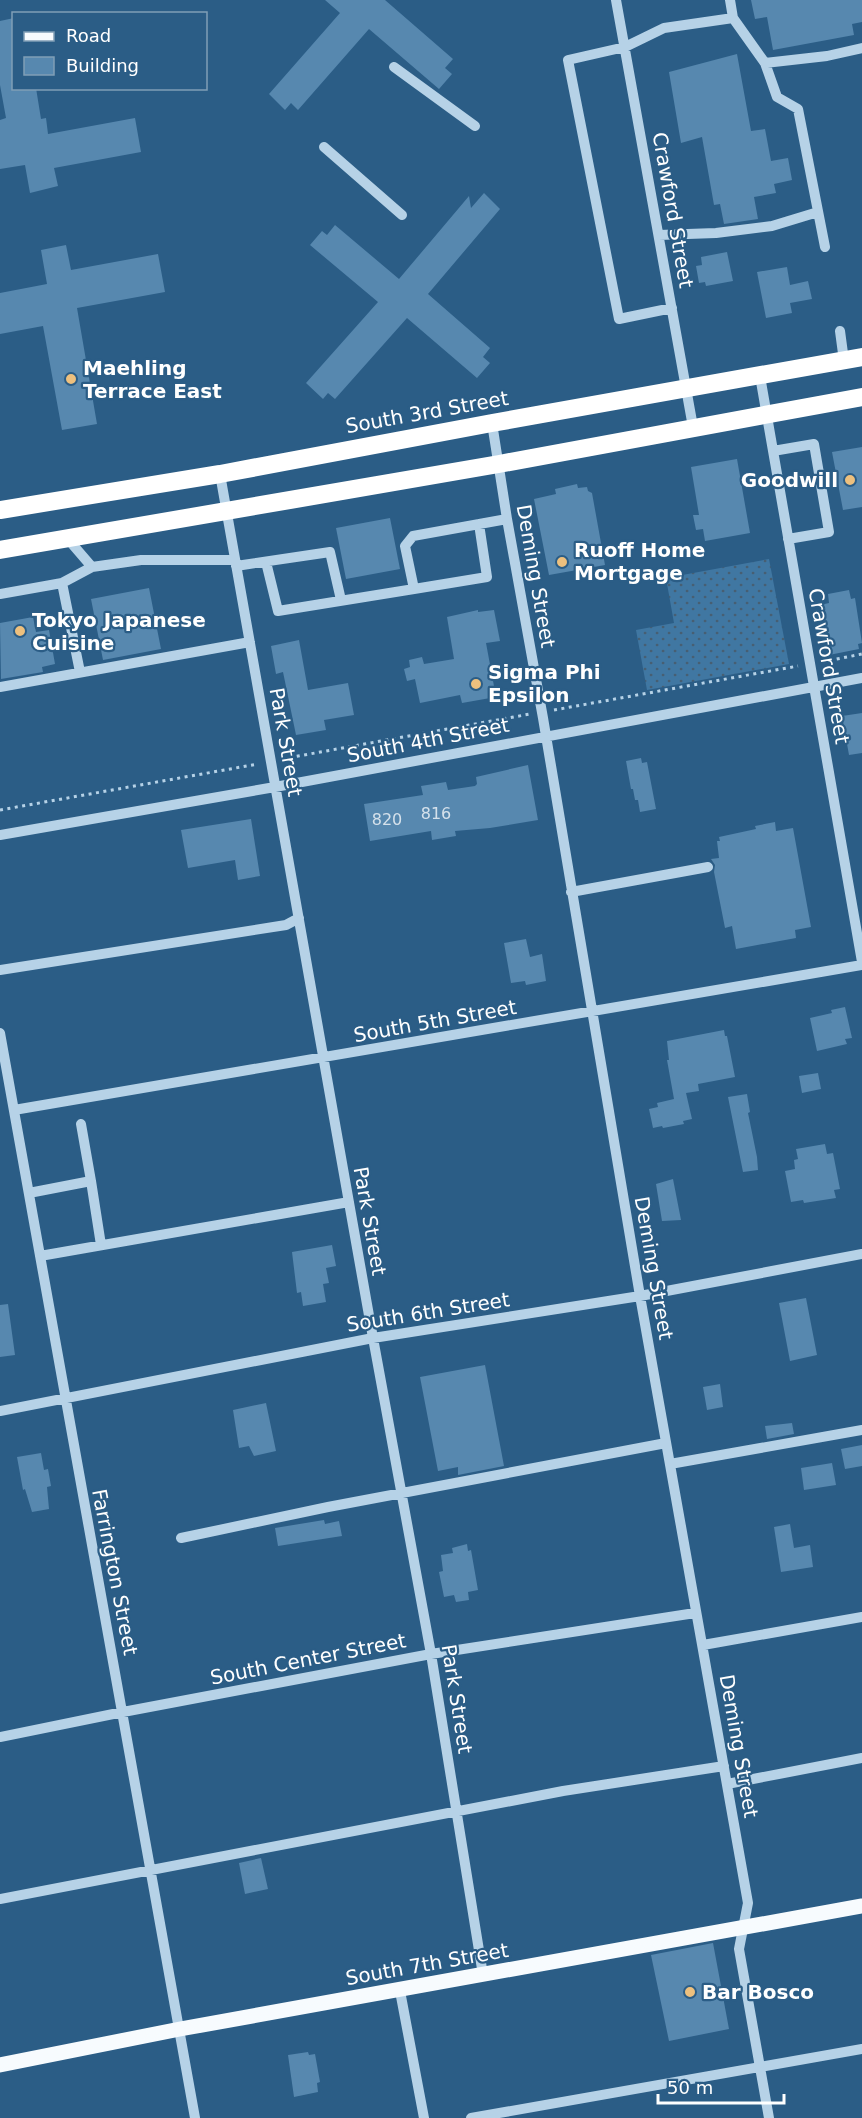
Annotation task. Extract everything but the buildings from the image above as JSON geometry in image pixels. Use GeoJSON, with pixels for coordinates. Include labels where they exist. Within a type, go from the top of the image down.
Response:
{"type":"FeatureCollection","features":[{"type":"Feature","properties":{"kind":"highway","name":"South 3rd Street"},"geometry":{"type":"LineString","coordinates":[[0,510],[220,474],[853,359]]}},
{"type":"Feature","properties":{"kind":"highway"},"geometry":{"type":"LineString","coordinates":[[0,550],[499,464],[862,397]]}},
{"type":"Feature","properties":{"kind":"main road","name":"South 7th Street"},"geometry":{"type":"LineString","coordinates":[[0,2065],[180,2029],[862,1906]]}},
{"type":"Feature","properties":{"kind":"street","name":"Crawford Street"},"geometry":{"type":"LineString","coordinates":[[616,0],[693,427]]}},
{"type":"Feature","properties":{"kind":"street"},"geometry":{"type":"LineString","coordinates":[[730,0],[733,18],[765,63],[777,97],[798,109],[825,247]]}},
{"type":"Feature","properties":{"kind":"street"},"geometry":{"type":"LineString","coordinates":[[672,308],[619,319],[568,60],[625,47],[664,27],[733,18]]}},
{"type":"Feature","properties":{"kind":"street"},"geometry":{"type":"LineString","coordinates":[[765,63],[827,56],[862,48]]}},
{"type":"Feature","properties":{"kind":"street"},"geometry":{"type":"LineString","coordinates":[[394,67],[475,126]]}},
{"type":"Feature","properties":{"kind":"street"},"geometry":{"type":"LineString","coordinates":[[324,147],[402,215]]}},
{"type":"Feature","properties":{"kind":"street"},"geometry":{"type":"LineString","coordinates":[[659,235],[716,233],[772,226],[818,212]]}},
{"type":"Feature","properties":{"kind":"street"},"geometry":{"type":"LineString","coordinates":[[840,331],[853,359]]}},
{"type":"Feature","properties":{"kind":"street","name":"Crawford Street"},"geometry":{"type":"LineString","coordinates":[[760,376],[862,963]]}},
{"type":"Feature","properties":{"kind":"street","name":"Deming Street"},"geometry":{"type":"LineString","coordinates":[[492,423],[640,1296],[748,1903],[739,1948],[769,2118]]}},
{"type":"Feature","properties":{"kind":"street"},"geometry":{"type":"LineString","coordinates":[[773,451],[814,444],[829,532],[788,539]]}},
{"type":"Feature","properties":{"kind":"street","name":"Park Street"},"geometry":{"type":"LineString","coordinates":[[220,474],[431,1654],[483,1975]]}},
{"type":"Feature","properties":{"kind":"street"},"geometry":{"type":"LineString","coordinates":[[414,590],[405,546],[413,536],[507,519]]}},
{"type":"Feature","properties":{"kind":"street"},"geometry":{"type":"LineString","coordinates":[[266,562],[278,611],[488,577],[479,524]]}},
{"type":"Feature","properties":{"kind":"street"},"geometry":{"type":"LineString","coordinates":[[67,538],[92,567]]}},
{"type":"Feature","properties":{"kind":"street"},"geometry":{"type":"LineString","coordinates":[[0,594],[62,583],[92,567],[141,560],[266,562],[330,552],[341,600]]}},
{"type":"Feature","properties":{"kind":"street"},"geometry":{"type":"LineString","coordinates":[[62,583],[80,672]]}},
{"type":"Feature","properties":{"kind":"street"},"geometry":{"type":"LineString","coordinates":[[0,687],[250,642]]}},
{"type":"Feature","properties":{"kind":"street","name":"South 4th Street"},"geometry":{"type":"LineString","coordinates":[[0,835],[275,787],[862,678]]}},
{"type":"Feature","properties":{"kind":"street"},"geometry":{"type":"LineString","coordinates":[[571,892],[708,867]]}},
{"type":"Feature","properties":{"kind":"street"},"geometry":{"type":"LineString","coordinates":[[0,970],[285,925],[298,918]]}},
{"type":"Feature","properties":{"kind":"street","name":"South 5th Street"},"geometry":{"type":"LineString","coordinates":[[14,1110],[324,1059],[862,963]]}},
{"type":"Feature","properties":{"kind":"street","name":"Farrington Street"},"geometry":{"type":"LineString","coordinates":[[0,1032],[1,1048],[152,1870],[195,2118]]}},
{"type":"Feature","properties":{"kind":"street"},"geometry":{"type":"LineString","coordinates":[[81,1124],[101,1245]]}},
{"type":"Feature","properties":{"kind":"street"},"geometry":{"type":"LineString","coordinates":[[29,1193],[91,1181]]}},
{"type":"Feature","properties":{"kind":"street"},"geometry":{"type":"LineString","coordinates":[[40,1256],[349,1202]]}},
{"type":"Feature","properties":{"kind":"street","name":"South 6th Street"},"geometry":{"type":"LineString","coordinates":[[0,1411],[373,1338],[640,1296],[862,1254]]}},
{"type":"Feature","properties":{"kind":"street"},"geometry":{"type":"LineString","coordinates":[[670,1464],[862,1430]]}},
{"type":"Feature","properties":{"kind":"street"},"geometry":{"type":"LineString","coordinates":[[181,1538],[328,1507],[666,1443]]}},
{"type":"Feature","properties":{"kind":"street","name":"South Center Street"},"geometry":{"type":"LineString","coordinates":[[0,1737],[431,1654],[695,1613]]}},
{"type":"Feature","properties":{"kind":"street"},"geometry":{"type":"LineString","coordinates":[[703,1645],[862,1617]]}},
{"type":"Feature","properties":{"kind":"street"},"geometry":{"type":"LineString","coordinates":[[727,1784],[862,1758]]}},
{"type":"Feature","properties":{"kind":"street"},"geometry":{"type":"LineString","coordinates":[[0,1899],[563,1791],[724,1766]]}},
{"type":"Feature","properties":{"kind":"street"},"geometry":{"type":"LineString","coordinates":[[400,1990],[424,2118]]}},
{"type":"Feature","properties":{"kind":"street"},"geometry":{"type":"LineString","coordinates":[[471,2118],[862,2049]]}},
{"type":"Feature","properties":{"kind":"path"},"geometry":{"type":"LineString","coordinates":[[0,810],[862,654]]}},
{"type":"Feature","properties":{"kind":"shaded area"},"geometry":{"type":"Polygon","coordinates":[[[769,559],[789,664],[647,690],[636,630],[674,623],[666,578],[769,559]]]}},
{"type":"Feature","properties":{"kind":"place","name":"Maehling Terrace East"},"geometry":{"type":"Point","coordinates":[71,379]}},
{"type":"Feature","properties":{"kind":"place","name":"Goodwill"},"geometry":{"type":"Point","coordinates":[850,480]}},
{"type":"Feature","properties":{"kind":"place","name":"Ruoff Home Mortgage"},"geometry":{"type":"Point","coordinates":[562,562]}},
{"type":"Feature","properties":{"kind":"place","name":"Tokyo Japanese Cuisine"},"geometry":{"type":"Point","coordinates":[20,631]}},
{"type":"Feature","properties":{"kind":"place","name":"Sigma Phi Epsilon"},"geometry":{"type":"Point","coordinates":[476,684]}},
{"type":"Feature","properties":{"kind":"place","name":"Bar Bosco"},"geometry":{"type":"Point","coordinates":[690,1992]}}]}
